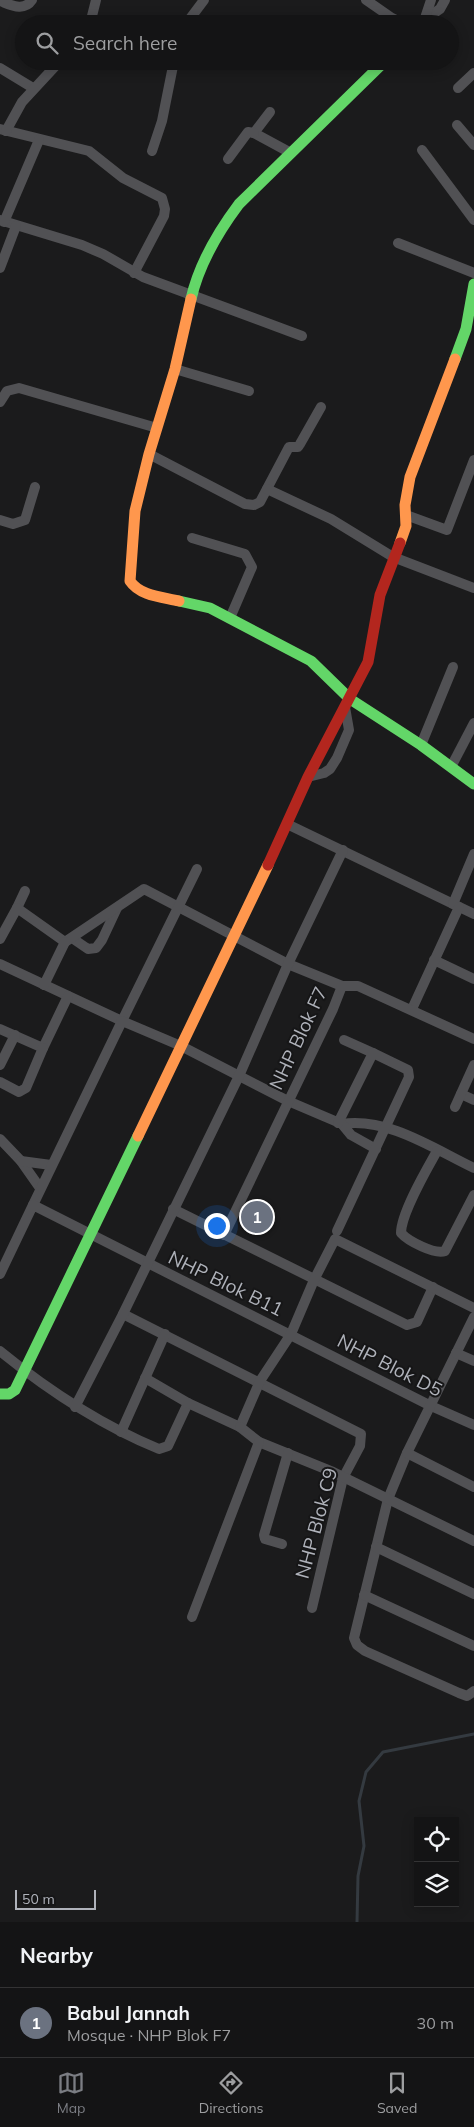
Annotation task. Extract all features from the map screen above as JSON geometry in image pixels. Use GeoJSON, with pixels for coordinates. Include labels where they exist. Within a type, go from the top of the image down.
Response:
{"type":"FeatureCollection","features":[{"type":"Feature","properties":{"kind":"street"},"geometry":{"type":"LineString","coordinates":[[0,1],[20,7],[26,6],[32,0]]}},
{"type":"Feature","properties":{"kind":"street"},"geometry":{"type":"LineString","coordinates":[[92,15],[96,0]]}},
{"type":"Feature","properties":{"kind":"street"},"geometry":{"type":"LineString","coordinates":[[193,15],[204,0]]}},
{"type":"Feature","properties":{"kind":"street"},"geometry":{"type":"LineString","coordinates":[[366,0],[388,15]]}},
{"type":"Feature","properties":{"kind":"street"},"geometry":{"type":"LineString","coordinates":[[426,15],[431,0]]}},
{"type":"Feature","properties":{"kind":"street"},"geometry":{"type":"LineString","coordinates":[[433,15],[440,9],[444,0]]}},
{"type":"Feature","properties":{"kind":"street"},"geometry":{"type":"LineString","coordinates":[[0,68],[33,88]]}},
{"type":"Feature","properties":{"kind":"street"},"geometry":{"type":"LineString","coordinates":[[51,70],[33,88],[3,130],[89,151],[123,178],[164,200],[164,216],[134,273]]}},
{"type":"Feature","properties":{"kind":"street"},"geometry":{"type":"LineString","coordinates":[[152,151],[162,121],[172,70]]}},
{"type":"Feature","properties":{"kind":"street"},"geometry":{"type":"LineString","coordinates":[[376,70],[229,216],[200,270],[192,294],[175,369],[149,454],[136,511],[129,574],[131,586],[142,592],[210,608],[312,662],[347,703],[421,745],[474,784]]}},
{"type":"Feature","properties":{"kind":"street"},"geometry":{"type":"LineString","coordinates":[[458,88],[474,73]]}},
{"type":"Feature","properties":{"kind":"street"},"geometry":{"type":"LineString","coordinates":[[254,133],[270,112]]}},
{"type":"Feature","properties":{"kind":"street"},"geometry":{"type":"LineString","coordinates":[[457,125],[474,145]]}},
{"type":"Feature","properties":{"kind":"street"},"geometry":{"type":"LineString","coordinates":[[228,159],[248,132],[254,133],[291,153]]}},
{"type":"Feature","properties":{"kind":"street"},"geometry":{"type":"LineString","coordinates":[[39,140],[2,221],[82,245],[103,254],[134,273],[302,336]]}},
{"type":"Feature","properties":{"kind":"street"},"geometry":{"type":"LineString","coordinates":[[422,150],[474,220]]}},
{"type":"Feature","properties":{"kind":"street"},"geometry":{"type":"LineString","coordinates":[[0,268],[16,226]]}},
{"type":"Feature","properties":{"kind":"street"},"geometry":{"type":"LineString","coordinates":[[398,243],[474,273]]}},
{"type":"Feature","properties":{"kind":"street"},"geometry":{"type":"LineString","coordinates":[[0,1394],[9,1394],[15,1390],[235,936],[308,777],[347,703],[371,651],[377,608],[406,526],[405,498],[410,477],[466,329],[474,284]]}},
{"type":"Feature","properties":{"kind":"street"},"geometry":{"type":"LineString","coordinates":[[175,369],[248,391]]}},
{"type":"Feature","properties":{"kind":"street"},"geometry":{"type":"LineString","coordinates":[[0,402],[7,391],[19,388],[158,428]]}},
{"type":"Feature","properties":{"kind":"street"},"geometry":{"type":"LineString","coordinates":[[149,454],[245,504],[254,505],[260,502],[288,449],[300,446],[321,407]]}},
{"type":"Feature","properties":{"kind":"street"},"geometry":{"type":"LineString","coordinates":[[406,515],[447,530],[474,460]]}},
{"type":"Feature","properties":{"kind":"street"},"geometry":{"type":"LineString","coordinates":[[0,520],[13,524],[25,520],[35,488]]}},
{"type":"Feature","properties":{"kind":"street"},"geometry":{"type":"LineString","coordinates":[[267,489],[331,519],[394,557],[474,588]]}},
{"type":"Feature","properties":{"kind":"street"},"geometry":{"type":"LineString","coordinates":[[192,538],[245,554],[251,563],[252,567],[230,618]]}},
{"type":"Feature","properties":{"kind":"street"},"geometry":{"type":"LineString","coordinates":[[421,745],[453,667]]}},
{"type":"Feature","properties":{"kind":"street"},"geometry":{"type":"LineString","coordinates":[[308,777],[324,773],[330,769],[337,758],[349,730],[347,703]]}},
{"type":"Feature","properties":{"kind":"street"},"geometry":{"type":"LineString","coordinates":[[451,767],[474,722]]}},
{"type":"Feature","properties":{"kind":"street"},"geometry":{"type":"LineString","coordinates":[[287,824],[474,914]]}},
{"type":"Feature","properties":{"kind":"street"},"geometry":{"type":"LineString","coordinates":[[72,1404],[124,1314],[173,1209],[239,1076],[288,964],[343,850]]}},
{"type":"Feature","properties":{"kind":"street"},"geometry":{"type":"LineString","coordinates":[[412,1009],[456,905],[474,854]]}},
{"type":"Feature","properties":{"kind":"street"},"geometry":{"type":"LineString","coordinates":[[0,1274],[51,1165],[197,869]]}},
{"type":"Feature","properties":{"kind":"street"},"geometry":{"type":"LineString","coordinates":[[44,985],[68,940],[144,889],[288,964],[342,986]]}},
{"type":"Feature","properties":{"kind":"street"},"geometry":{"type":"LineString","coordinates":[[0,939],[25,891]]}},
{"type":"Feature","properties":{"kind":"street"},"geometry":{"type":"LineString","coordinates":[[17,908],[68,940],[88,949],[99,946],[118,905]]}},
{"type":"Feature","properties":{"kind":"street"},"geometry":{"type":"LineString","coordinates":[[434,960],[474,978]]}},
{"type":"Feature","properties":{"kind":"street"},"geometry":{"type":"LineString","coordinates":[[0,964],[181,1046],[288,1101],[340,1123],[386,1127],[474,1168]]}},
{"type":"Feature","properties":{"kind":"street","name":"NHP Blok F7"},"geometry":{"type":"LineString","coordinates":[[224,1235],[333,1009],[342,986],[358,986],[412,1009],[474,1039]]}},
{"type":"Feature","properties":{"kind":"street"},"geometry":{"type":"LineString","coordinates":[[0,1082],[19,1092],[26,1088],[68,996]]}},
{"type":"Feature","properties":{"kind":"street"},"geometry":{"type":"LineString","coordinates":[[0,1029],[43,1048]]}},
{"type":"Feature","properties":{"kind":"street"},"geometry":{"type":"LineString","coordinates":[[0,1065],[15,1036]]}},
{"type":"Feature","properties":{"kind":"street"},"geometry":{"type":"LineString","coordinates":[[240,1427],[260,1381],[291,1334],[410,1073],[404,1067],[344,1040]]}},
{"type":"Feature","properties":{"kind":"street"},"geometry":{"type":"LineString","coordinates":[[340,1123],[372,1053]]}},
{"type":"Feature","properties":{"kind":"street"},"geometry":{"type":"LineString","coordinates":[[455,1107],[474,1065]]}},
{"type":"Feature","properties":{"kind":"street"},"geometry":{"type":"LineString","coordinates":[[461,1094],[474,1100]]}},
{"type":"Feature","properties":{"kind":"street"},"geometry":{"type":"LineString","coordinates":[[340,1123],[351,1135],[376,1149]]}},
{"type":"Feature","properties":{"kind":"street"},"geometry":{"type":"LineString","coordinates":[[0,1139],[21,1161],[40,1188]]}},
{"type":"Feature","properties":{"kind":"street"},"geometry":{"type":"LineString","coordinates":[[437,1151],[402,1224],[401,1233],[432,1250],[441,1253],[445,1251],[474,1195]]}},
{"type":"Feature","properties":{"kind":"street"},"geometry":{"type":"LineString","coordinates":[[21,1161],[51,1165]]}},
{"type":"Feature","properties":{"kind":"street","name":"NHP Blok B11"},"geometry":{"type":"LineString","coordinates":[[33,1205],[147,1264],[291,1334]]}},
{"type":"Feature","properties":{"kind":"street"},"geometry":{"type":"LineString","coordinates":[[173,1209],[407,1325],[416,1322],[433,1287]]}},
{"type":"Feature","properties":{"kind":"street"},"geometry":{"type":"LineString","coordinates":[[336,1235],[474,1308]]}},
{"type":"Feature","properties":{"kind":"street"},"geometry":{"type":"LineString","coordinates":[[124,1314],[260,1381]]}},
{"type":"Feature","properties":{"kind":"street"},"geometry":{"type":"LineString","coordinates":[[474,1317],[407,1453],[388,1500],[354,1631],[357,1645],[365,1651],[467,1696],[474,1691]]}},
{"type":"Feature","properties":{"kind":"street"},"geometry":{"type":"LineString","coordinates":[[121,1432],[165,1334]]}},
{"type":"Feature","properties":{"kind":"street","name":"NHP Blok D5"},"geometry":{"type":"LineString","coordinates":[[291,1334],[431,1406],[474,1425]]}},
{"type":"Feature","properties":{"kind":"street"},"geometry":{"type":"LineString","coordinates":[[0,1351],[24,1371],[72,1404],[121,1432],[164,1449],[168,1446],[188,1403]]}},
{"type":"Feature","properties":{"kind":"street"},"geometry":{"type":"LineString","coordinates":[[456,1353],[474,1361]]}},
{"type":"Feature","properties":{"kind":"street"},"geometry":{"type":"LineString","coordinates":[[145,1378],[188,1403],[240,1427],[259,1442],[326,1468],[474,1541]]}},
{"type":"Feature","properties":{"kind":"street","name":"NHP Blok C9"},"geometry":{"type":"LineString","coordinates":[[260,1381],[349,1426],[361,1434],[361,1440],[343,1478],[312,1608]]}},
{"type":"Feature","properties":{"kind":"street"},"geometry":{"type":"LineString","coordinates":[[192,1617],[259,1442]]}},
{"type":"Feature","properties":{"kind":"street"},"geometry":{"type":"LineString","coordinates":[[282,1544],[265,1538],[264,1535],[288,1453]]}},
{"type":"Feature","properties":{"kind":"street"},"geometry":{"type":"LineString","coordinates":[[407,1453],[474,1487]]}},
{"type":"Feature","properties":{"kind":"street"},"geometry":{"type":"LineString","coordinates":[[376,1547],[474,1594]]}},
{"type":"Feature","properties":{"kind":"street"},"geometry":{"type":"LineString","coordinates":[[364,1595],[474,1646]]}},
{"type":"Feature","properties":{"kind":"waterway"},"geometry":{"type":"LineString","coordinates":[[357,1922],[358,1876],[364,1846],[359,1801],[366,1772],[383,1752],[474,1734]]}},
{"type":"Feature","properties":{"kind":"traffic: fast"},"geometry":{"type":"LineString","coordinates":[[191,299],[194,286],[210,249],[239,204],[376,70]]}},
{"type":"Feature","properties":{"kind":"traffic: fast"},"geometry":{"type":"LineString","coordinates":[[455,359],[466,329],[474,284]]}},
{"type":"Feature","properties":{"kind":"traffic: fast"},"geometry":{"type":"LineString","coordinates":[[179,601],[210,608],[311,661],[350,699],[421,745],[474,784]]}},
{"type":"Feature","properties":{"kind":"traffic: fast"},"geometry":{"type":"LineString","coordinates":[[0,1394],[9,1394],[15,1390],[138,1136]]}},
{"type":"Feature","properties":{"kind":"traffic: slow"},"geometry":{"type":"LineString","coordinates":[[179,601],[145,593],[130,581],[135,511],[149,454],[175,369],[191,299]]}},
{"type":"Feature","properties":{"kind":"traffic: slow"},"geometry":{"type":"LineString","coordinates":[[400,543],[406,526],[405,505],[410,477],[455,359]]}},
{"type":"Feature","properties":{"kind":"traffic: slow"},"geometry":{"type":"LineString","coordinates":[[138,1136],[268,865]]}},
{"type":"Feature","properties":{"kind":"traffic: jam"},"geometry":{"type":"LineString","coordinates":[[268,865],[308,777],[368,662],[380,595],[400,543]]}},
{"type":"Feature","properties":{"kind":"place","name":"Babul Jannah"},"geometry":{"type":"Point","coordinates":[257,1217]}}]}
